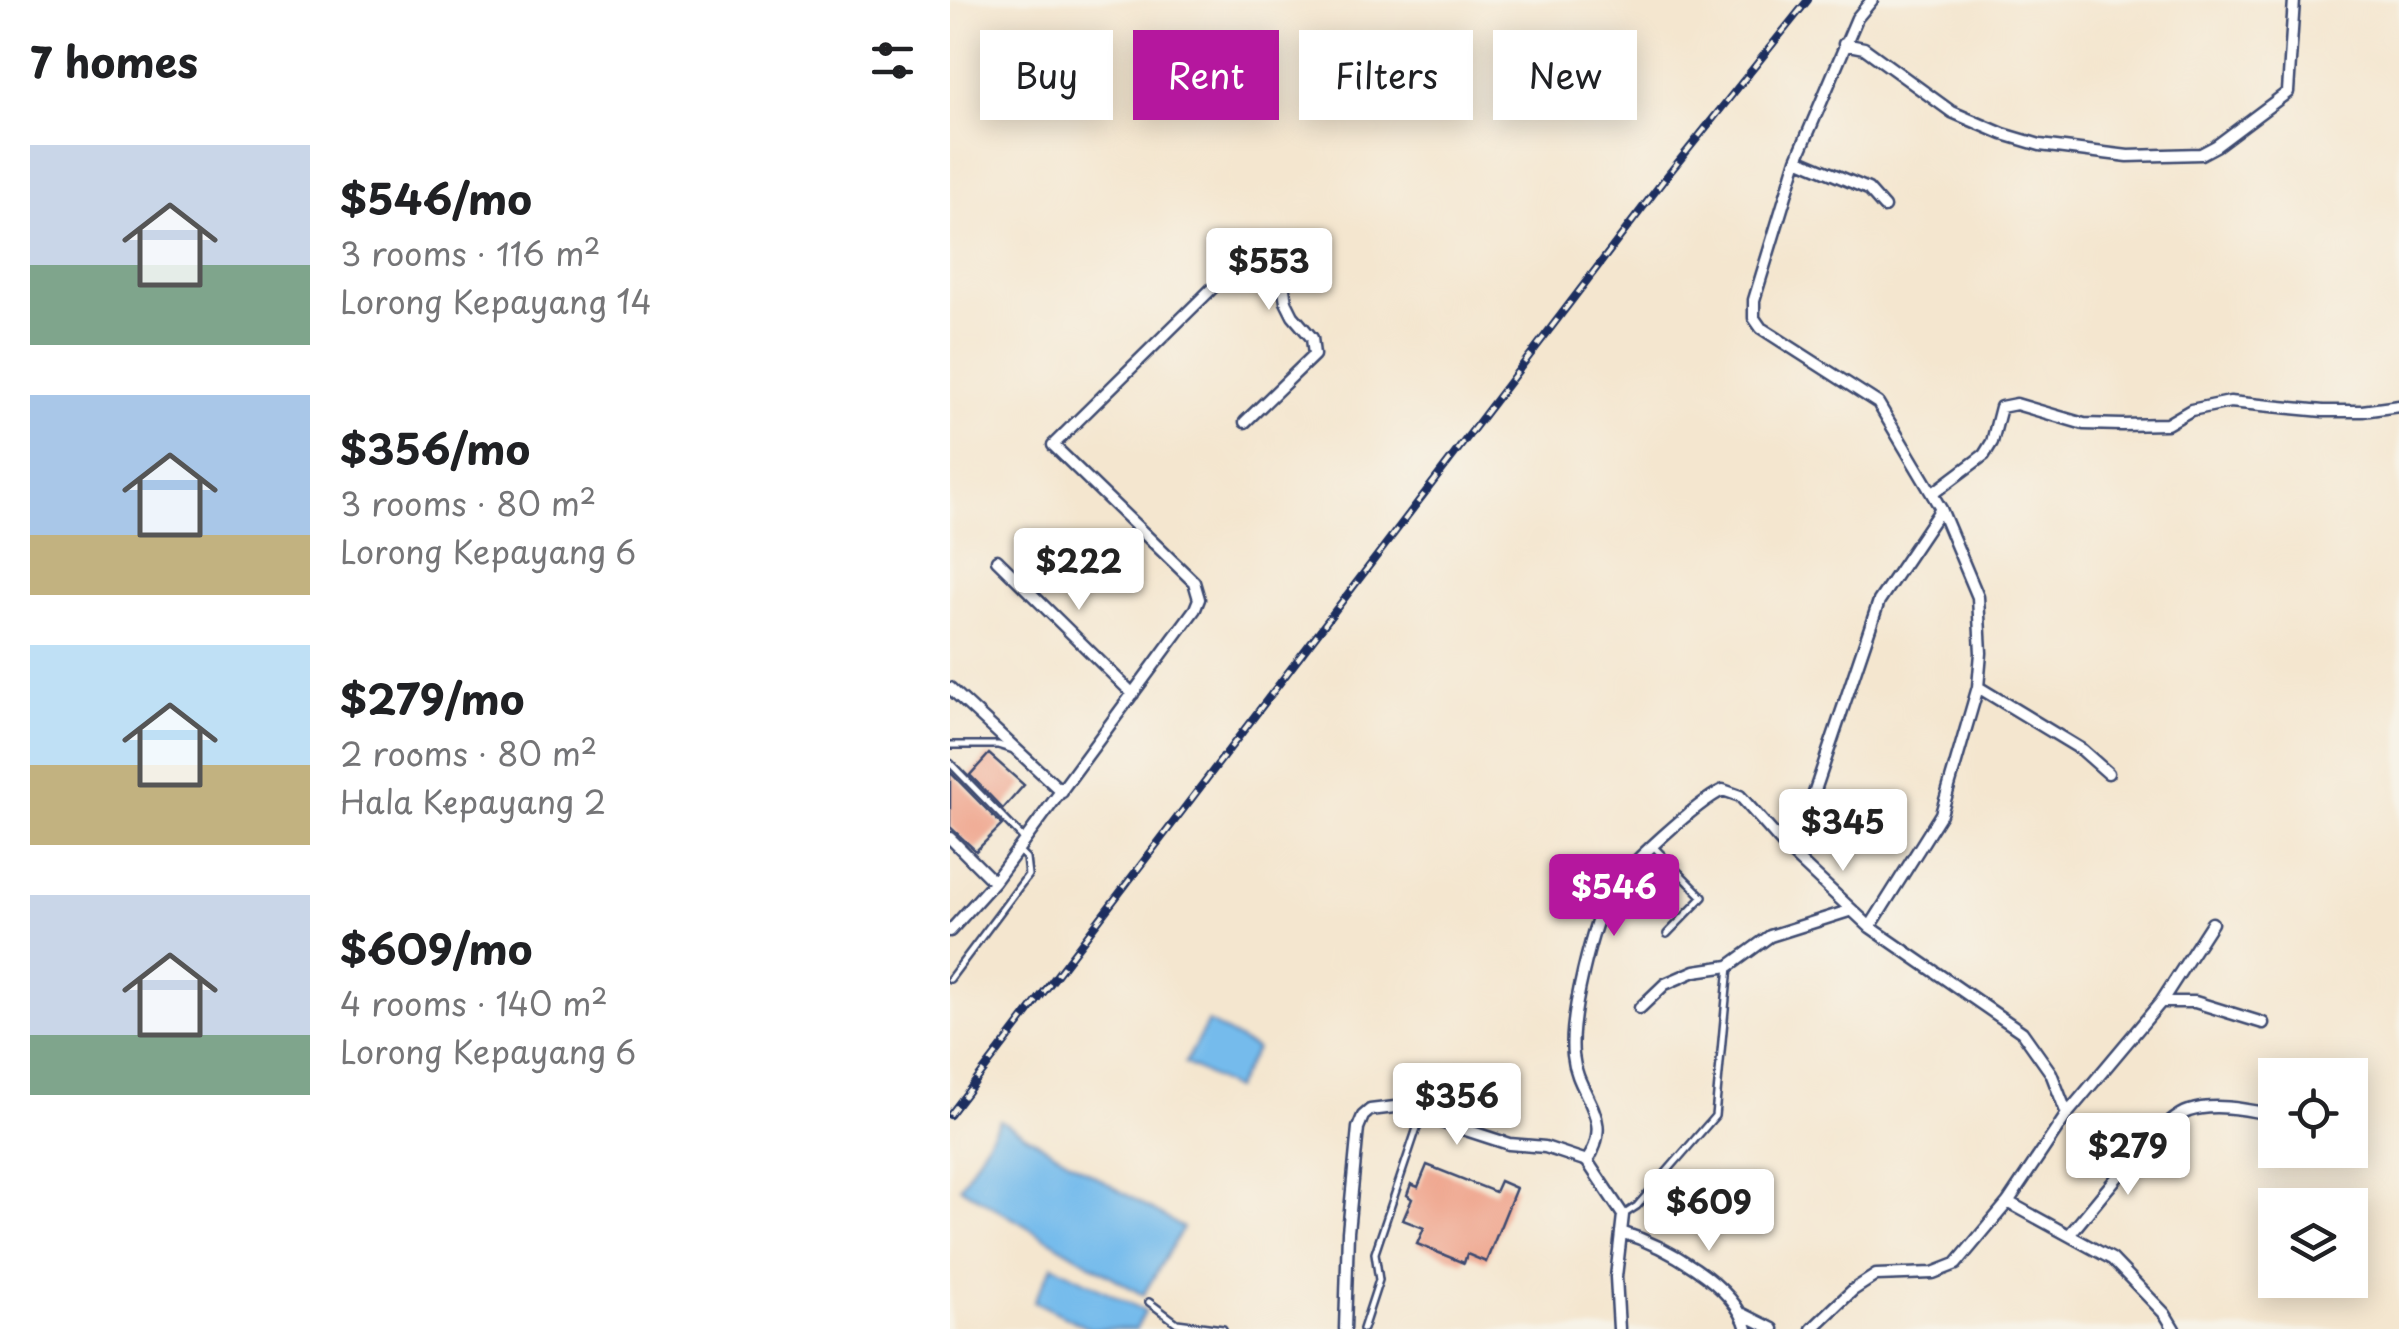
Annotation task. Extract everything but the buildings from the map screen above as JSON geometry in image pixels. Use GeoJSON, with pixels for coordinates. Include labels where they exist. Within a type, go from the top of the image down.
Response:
{"type":"FeatureCollection","features":[{"type":"Feature","properties":{"kind":"street"},"geometry":{"type":"LineString","coordinates":[[1870,927],[1940,814],[1978,687],[1978,598],[1941,509],[1878,403],[1761,328],[1754,318],[1754,300],[1797,159],[1844,44],[1872,0]]}},
{"type":"Feature","properties":{"kind":"street"},"geometry":{"type":"LineString","coordinates":[[1844,44],[1864,48],[1952,112],[2026,142],[2128,156],[2198,154],[2216,146],[2288,92],[2294,0]]}},
{"type":"Feature","properties":{"kind":"street"},"geometry":{"type":"LineString","coordinates":[[1797,159],[1868,189],[1884,207]]}},
{"type":"Feature","properties":{"kind":"street"},"geometry":{"type":"LineString","coordinates":[[952,924],[994,882],[1195,609],[1199,598],[1194,582],[1053,445],[1249,252],[1270,251],[1281,270],[1286,302],[1292,316],[1312,338],[1314,355],[1245,422]]}},
{"type":"Feature","properties":{"kind":"street"},"geometry":{"type":"LineString","coordinates":[[1932,494],[1984,455],[2001,407],[2016,404],[2084,424],[2122,425],[2168,424],[2192,410],[2230,402],[2323,411],[2399,406]]}},
{"type":"Feature","properties":{"kind":"street"},"geometry":{"type":"LineString","coordinates":[[1789,851],[1804,820],[1879,600],[1941,509]]}},
{"type":"Feature","properties":{"kind":"street"},"geometry":{"type":"LineString","coordinates":[[997,560],[1133,694]]}},
{"type":"Feature","properties":{"kind":"street"},"geometry":{"type":"LineString","coordinates":[[1978,687],[2082,750],[2108,774]]}},
{"type":"Feature","properties":{"kind":"street"},"geometry":{"type":"LineString","coordinates":[[950,688],[1062,792]]}},
{"type":"Feature","properties":{"kind":"street"},"geometry":{"type":"LineString","coordinates":[[1587,1161],[1595,1148],[1598,1118],[1575,1074],[1572,1049],[1580,989],[1601,910],[1612,888],[1711,796],[1723,790],[1740,796],[1789,851],[1870,927],[2022,1032],[2051,1073],[2067,1114]]}},
{"type":"Feature","properties":{"kind":"street"},"geometry":{"type":"LineString","coordinates":[[950,838],[994,882]]}},
{"type":"Feature","properties":{"kind":"street"},"geometry":{"type":"LineString","coordinates":[[1640,1008],[1665,984],[1694,971],[1729,966],[1770,936],[1852,910]]}},
{"type":"Feature","properties":{"kind":"street"},"geometry":{"type":"LineString","coordinates":[[1812,1329],[1853,1290],[1876,1275],[1933,1272],[1956,1264],[2008,1202],[2067,1114],[2162,1002],[2212,923]]}},
{"type":"Feature","properties":{"kind":"street"},"geometry":{"type":"LineString","coordinates":[[2162,1002],[2195,1002],[2263,1023]]}},
{"type":"Feature","properties":{"kind":"street"},"geometry":{"type":"LineString","coordinates":[[1345,1329],[1348,1232],[1358,1128],[1370,1110],[1395,1107],[1509,1144],[1544,1147],[1587,1161],[1623,1215],[1616,1276],[1619,1329]]}},
{"type":"Feature","properties":{"kind":"street"},"geometry":{"type":"LineString","coordinates":[[2069,1235],[2156,1135],[2188,1111],[2231,1107],[2258,1112]]}},
{"type":"Feature","properties":{"kind":"street"},"geometry":{"type":"LineString","coordinates":[[2008,1202],[2112,1259],[2165,1314],[2174,1329]]}},
{"type":"Feature","properties":{"kind":"street"},"geometry":{"type":"LineString","coordinates":[[1621,1232],[1655,1243],[1695,1268],[1743,1314],[1773,1329]]}},
{"type":"Feature","properties":{"kind":"street"},"geometry":{"type":"LineString","coordinates":[[1743,1314],[1747,1329]]}},
{"type":"Feature","properties":{"kind":"lane"},"geometry":{"type":"LineString","coordinates":[[950,745],[998,745],[1018,753]]}},
{"type":"Feature","properties":{"kind":"lane"},"geometry":{"type":"LineString","coordinates":[[950,763],[1022,845],[1028,875],[950,979]]}},
{"type":"Feature","properties":{"kind":"lane"},"geometry":{"type":"LineString","coordinates":[[1654,847],[1703,896],[1667,934]]}},
{"type":"Feature","properties":{"kind":"lane"},"geometry":{"type":"LineString","coordinates":[[1623,1215],[1637,1206],[1715,1116],[1729,966]]}},
{"type":"Feature","properties":{"kind":"lane"},"geometry":{"type":"LineString","coordinates":[[1364,1329],[1379,1280],[1375,1253],[1421,1116]]}},
{"type":"Feature","properties":{"kind":"lane"},"geometry":{"type":"LineString","coordinates":[[1148,1302],[1177,1323],[1224,1329]]}},
{"type":"Feature","properties":{"kind":"water"},"geometry":{"type":"Polygon","coordinates":[[[1208,1022],[1256,1049],[1234,1089],[1185,1063],[1208,1022]]]}},
{"type":"Feature","properties":{"kind":"water"},"geometry":{"type":"Polygon","coordinates":[[[1000,1120],[1183,1228],[1143,1295],[960,1187],[1000,1120]]]}},
{"type":"Feature","properties":{"kind":"water"},"geometry":{"type":"Polygon","coordinates":[[[1053,1265],[1145,1311],[1136,1329],[1090,1329],[1034,1301],[1053,1265]]]}},
{"type":"Feature","properties":{"kind":"railway"},"geometry":{"type":"LineString","coordinates":[[950,1115],[1663,181],[1808,0]]}}]}
